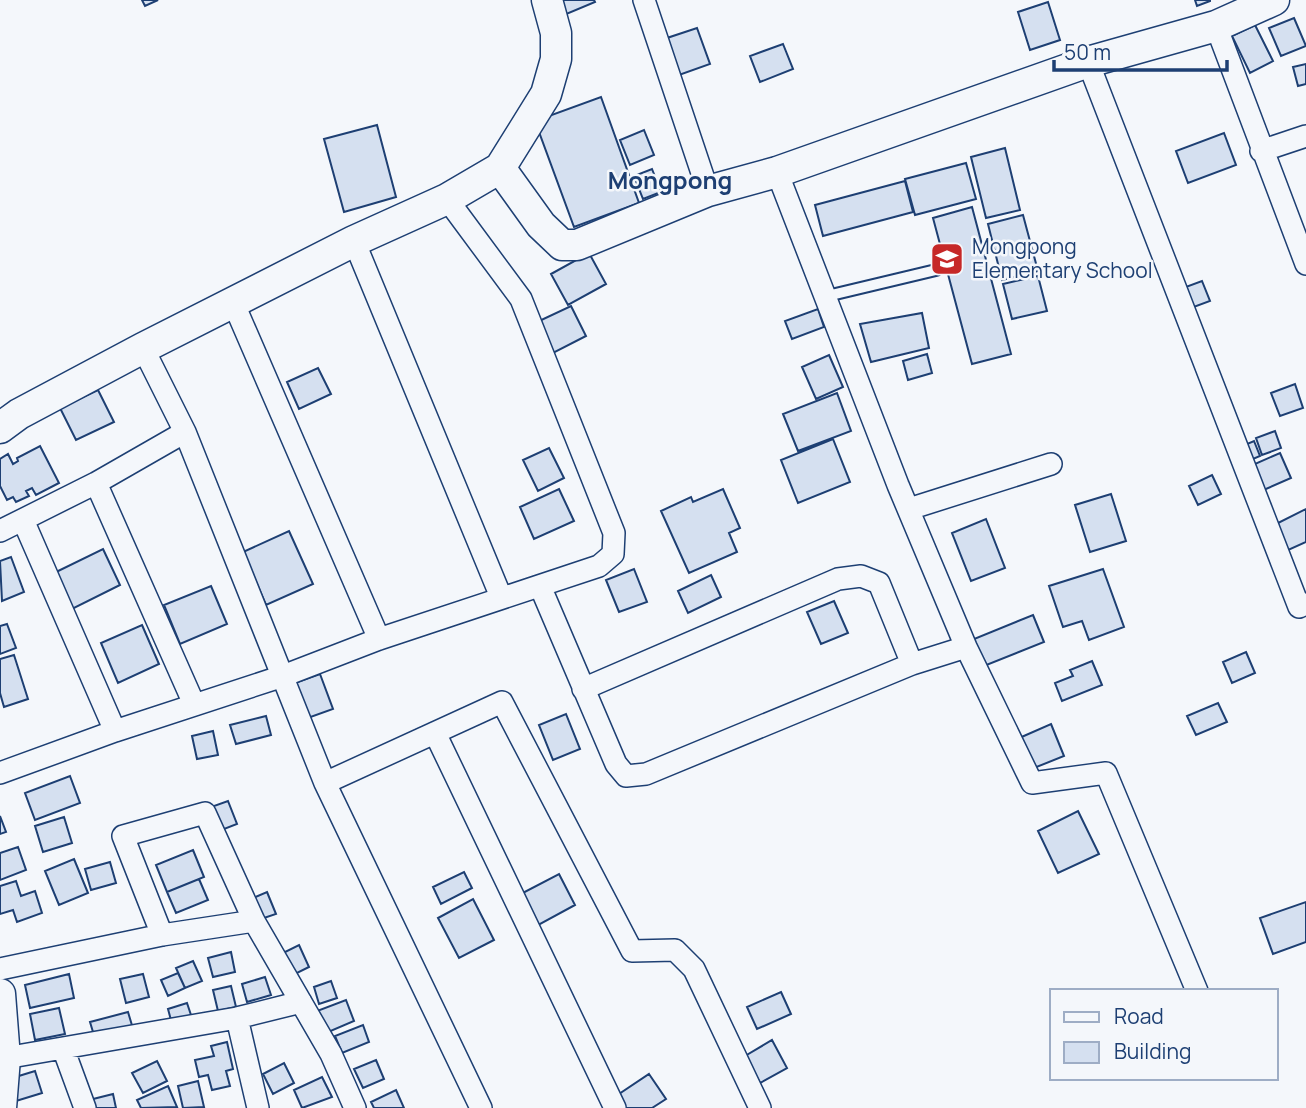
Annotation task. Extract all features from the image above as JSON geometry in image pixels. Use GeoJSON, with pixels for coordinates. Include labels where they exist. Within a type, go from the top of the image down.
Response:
{"type":"FeatureCollection","features":[{"type":"Feature","properties":{"kind":"street"},"geometry":{"type":"LineString","coordinates":[[0,428],[19,414],[143,348],[354,241],[447,199],[500,168],[546,94],[556,58],[556,33],[547,0]]}},
{"type":"Feature","properties":{"kind":"street"},"geometry":{"type":"LineString","coordinates":[[644,0],[708,191]]}},
{"type":"Feature","properties":{"kind":"street"},"geometry":{"type":"LineString","coordinates":[[500,168],[541,225],[562,244],[577,244],[708,191],[777,172],[1088,62],[1216,26],[1274,0]]}},
{"type":"Feature","properties":{"kind":"street"},"geometry":{"type":"LineString","coordinates":[[1216,26],[1261,152],[1306,264]]}},
{"type":"Feature","properties":{"kind":"street"},"geometry":{"type":"LineString","coordinates":[[1088,62],[1299,607],[1306,604]]}},
{"type":"Feature","properties":{"kind":"street"},"geometry":{"type":"LineString","coordinates":[[1261,152],[1306,136]]}},
{"type":"Feature","properties":{"kind":"street"},"geometry":{"type":"LineString","coordinates":[[777,172],[966,647],[1032,783],[1106,773],[1196,989]]}},
{"type":"Feature","properties":{"kind":"street"},"geometry":{"type":"LineString","coordinates":[[0,773],[115,731],[283,676],[379,639],[599,566],[613,554],[614,533],[521,299],[447,199]]}},
{"type":"Feature","properties":{"kind":"street"},"geometry":{"type":"LineString","coordinates":[[354,241],[501,597]]}},
{"type":"Feature","properties":{"kind":"street"},"geometry":{"type":"LineString","coordinates":[[233,302],[379,639]]}},
{"type":"Feature","properties":{"kind":"street"},"geometry":{"type":"LineString","coordinates":[[143,348],[185,432],[325,783],[481,1108]]}},
{"type":"Feature","properties":{"kind":"street"},"geometry":{"type":"LineString","coordinates":[[0,531],[185,432]]}},
{"type":"Feature","properties":{"kind":"street"},"geometry":{"type":"LineString","coordinates":[[909,509],[1051,464]]}},
{"type":"Feature","properties":{"kind":"street"},"geometry":{"type":"LineString","coordinates":[[96,482],[194,704]]}},
{"type":"Feature","properties":{"kind":"street"},"geometry":{"type":"LineString","coordinates":[[23,520],[115,731]]}},
{"type":"Feature","properties":{"kind":"street"},"geometry":{"type":"LineString","coordinates":[[583,689],[838,579],[861,576],[879,583],[912,664]]}},
{"type":"Feature","properties":{"kind":"street"},"geometry":{"type":"LineString","coordinates":[[540,586],[616,764],[626,776],[646,774],[912,664],[966,647]]}},
{"type":"Feature","properties":{"kind":"street"},"geometry":{"type":"LineString","coordinates":[[325,783],[502,702],[632,951],[675,950],[694,969],[760,1108]]}},
{"type":"Feature","properties":{"kind":"street"},"geometry":{"type":"LineString","coordinates":[[435,733],[615,1108]]}},
{"type":"Feature","properties":{"kind":"street"},"geometry":{"type":"LineString","coordinates":[[162,935],[124,836],[205,813],[254,921],[331,1054],[355,1108]]}},
{"type":"Feature","properties":{"kind":"street"},"geometry":{"type":"LineString","coordinates":[[0,969],[162,935],[254,921]]}},
{"type":"Feature","properties":{"kind":"street"},"geometry":{"type":"LineString","coordinates":[[0,994],[5,1058],[1,1108]]}},
{"type":"Feature","properties":{"kind":"street"},"geometry":{"type":"LineString","coordinates":[[5,1058],[237,1018],[301,1002]]}},
{"type":"Feature","properties":{"kind":"street"},"geometry":{"type":"LineString","coordinates":[[237,1018],[258,1108]]}},
{"type":"Feature","properties":{"kind":"street"},"geometry":{"type":"LineString","coordinates":[[63,1048],[85,1108]]}},
{"type":"Feature","properties":{"kind":"lane"},"geometry":{"type":"LineString","coordinates":[[827,296],[936,270]]}},
{"type":"Feature","properties":{"kind":"building"},"geometry":{"type":"Polygon","coordinates":[[[142,0],[158,0],[145,6],[142,0]]]}},
{"type":"Feature","properties":{"kind":"building"},"geometry":{"type":"Polygon","coordinates":[[[558,0],[594,0],[595,2],[564,15],[558,0]]]}},
{"type":"Feature","properties":{"kind":"building"},"geometry":{"type":"Polygon","coordinates":[[[1195,0],[1210,0],[1210,1],[1197,6],[1195,0]]]}},
{"type":"Feature","properties":{"kind":"building"},"geometry":{"type":"Polygon","coordinates":[[[1048,2],[1060,40],[1030,50],[1018,12],[1048,2]]]}},
{"type":"Feature","properties":{"kind":"building"},"geometry":{"type":"Polygon","coordinates":[[[1294,18],[1306,46],[1281,56],[1269,28],[1294,18]]]}},
{"type":"Feature","properties":{"kind":"building"},"geometry":{"type":"Polygon","coordinates":[[[1255,25],[1273,61],[1250,73],[1232,36],[1255,25]]]}},
{"type":"Feature","properties":{"kind":"building"},"geometry":{"type":"Polygon","coordinates":[[[697,28],[710,64],[679,75],[667,38],[697,28]]]}},
{"type":"Feature","properties":{"kind":"building"},"geometry":{"type":"Polygon","coordinates":[[[783,44],[793,69],[760,82],[750,56],[783,44]]]}},
{"type":"Feature","properties":{"kind":"building"},"geometry":{"type":"Polygon","coordinates":[[[1306,64],[1306,84],[1298,86],[1293,67],[1306,64]]]}},
{"type":"Feature","properties":{"kind":"building"},"geometry":{"type":"Polygon","coordinates":[[[601,97],[639,203],[574,227],[535,121],[601,97]]]}},
{"type":"Feature","properties":{"kind":"building"},"geometry":{"type":"Polygon","coordinates":[[[377,125],[396,197],[344,212],[324,139],[377,125]]]}},
{"type":"Feature","properties":{"kind":"building"},"geometry":{"type":"Polygon","coordinates":[[[644,130],[654,155],[630,165],[620,140],[644,130]]]}},
{"type":"Feature","properties":{"kind":"building"},"geometry":{"type":"Polygon","coordinates":[[[1224,133],[1236,165],[1188,183],[1176,151],[1224,133]]]}},
{"type":"Feature","properties":{"kind":"building"},"geometry":{"type":"Polygon","coordinates":[[[1005,148],[1020,210],[986,218],[971,157],[1005,148]]]}},
{"type":"Feature","properties":{"kind":"building"},"geometry":{"type":"Polygon","coordinates":[[[966,163],[976,199],[915,215],[905,179],[966,163]]]}},
{"type":"Feature","properties":{"kind":"building"},"geometry":{"type":"Polygon","coordinates":[[[652,169],[661,192],[643,199],[634,176],[652,169]]]}},
{"type":"Feature","properties":{"kind":"building"},"geometry":{"type":"Polygon","coordinates":[[[905,181],[913,212],[823,236],[815,205],[905,181]]]}},
{"type":"Feature","properties":{"kind":"building"},"geometry":{"type":"Polygon","coordinates":[[[972,207],[1011,354],[972,364],[933,218],[972,207]]]}},
{"type":"Feature","properties":{"kind":"building"},"geometry":{"type":"Polygon","coordinates":[[[1023,215],[1038,271],[1002,280],[988,224],[1023,215]]]}},
{"type":"Feature","properties":{"kind":"building"},"geometry":{"type":"Polygon","coordinates":[[[589,253],[606,284],[568,305],[551,274],[589,253]]]}},
{"type":"Feature","properties":{"kind":"building"},"geometry":{"type":"Polygon","coordinates":[[[1038,276],[1047,311],[1012,319],[1003,284],[1038,276]]]}},
{"type":"Feature","properties":{"kind":"building"},"geometry":{"type":"Polygon","coordinates":[[[1202,281],[1210,301],[1191,308],[1183,288],[1202,281]]]}},
{"type":"Feature","properties":{"kind":"building"},"geometry":{"type":"Polygon","coordinates":[[[571,306],[586,336],[553,353],[537,322],[571,306]]]}},
{"type":"Feature","properties":{"kind":"building"},"geometry":{"type":"Polygon","coordinates":[[[818,309],[824,327],[792,339],[785,321],[818,309]]]}},
{"type":"Feature","properties":{"kind":"building"},"geometry":{"type":"Polygon","coordinates":[[[922,313],[929,348],[871,362],[860,324],[922,313]]]}},
{"type":"Feature","properties":{"kind":"building"},"geometry":{"type":"Polygon","coordinates":[[[927,354],[932,373],[908,380],[903,361],[927,354]]]}},
{"type":"Feature","properties":{"kind":"building"},"geometry":{"type":"Polygon","coordinates":[[[829,355],[843,387],[816,399],[802,367],[829,355]]]}},
{"type":"Feature","properties":{"kind":"building"},"geometry":{"type":"Polygon","coordinates":[[[318,368],[331,394],[299,409],[287,382],[318,368]]]}},
{"type":"Feature","properties":{"kind":"building"},"geometry":{"type":"Polygon","coordinates":[[[1295,384],[1303,408],[1280,416],[1271,393],[1295,384]]]}},
{"type":"Feature","properties":{"kind":"building"},"geometry":{"type":"Polygon","coordinates":[[[98,390],[114,422],[76,440],[60,408],[98,390]]]}},
{"type":"Feature","properties":{"kind":"building"},"geometry":{"type":"Polygon","coordinates":[[[837,393],[851,431],[798,451],[783,414],[837,393]]]}},
{"type":"Feature","properties":{"kind":"building"},"geometry":{"type":"Polygon","coordinates":[[[1275,431],[1281,448],[1262,455],[1256,438],[1275,431]]]}},
{"type":"Feature","properties":{"kind":"building"},"geometry":{"type":"Polygon","coordinates":[[[833,439],[850,482],[798,503],[781,460],[833,439]]]}},
{"type":"Feature","properties":{"kind":"building"},"geometry":{"type":"Polygon","coordinates":[[[1254,441],[1260,456],[1246,462],[1240,447],[1254,441]]]}},
{"type":"Feature","properties":{"kind":"building"},"geometry":{"type":"Polygon","coordinates":[[[40,446],[59,483],[36,495],[32,488],[26,491],[29,496],[16,502],[13,497],[7,500],[0,486],[0,459],[8,454],[13,464],[18,461],[17,458],[40,446]]]}},
{"type":"Feature","properties":{"kind":"building"},"geometry":{"type":"Polygon","coordinates":[[[549,448],[564,478],[538,491],[523,460],[549,448]]]}},
{"type":"Feature","properties":{"kind":"building"},"geometry":{"type":"Polygon","coordinates":[[[1280,453],[1291,478],[1259,492],[1248,467],[1280,453]]]}},
{"type":"Feature","properties":{"kind":"building"},"geometry":{"type":"Polygon","coordinates":[[[1212,475],[1221,494],[1198,505],[1189,486],[1212,475]]]}},
{"type":"Feature","properties":{"kind":"building"},"geometry":{"type":"Polygon","coordinates":[[[559,489],[574,521],[534,539],[520,507],[559,489]]]}},
{"type":"Feature","properties":{"kind":"building"},"geometry":{"type":"Polygon","coordinates":[[[723,489],[740,528],[729,533],[737,552],[689,573],[661,511],[691,497],[693,502],[723,489]]]}},
{"type":"Feature","properties":{"kind":"building"},"geometry":{"type":"Polygon","coordinates":[[[1111,494],[1126,541],[1090,552],[1075,505],[1111,494]]]}},
{"type":"Feature","properties":{"kind":"building"},"geometry":{"type":"Polygon","coordinates":[[[1306,509],[1306,542],[1286,551],[1274,525],[1306,509]]]}},
{"type":"Feature","properties":{"kind":"building"},"geometry":{"type":"Polygon","coordinates":[[[986,519],[1005,568],[971,581],[952,533],[986,519]]]}},
{"type":"Feature","properties":{"kind":"building"},"geometry":{"type":"Polygon","coordinates":[[[289,531],[313,584],[266,605],[243,552],[289,531]]]}},
{"type":"Feature","properties":{"kind":"building"},"geometry":{"type":"Polygon","coordinates":[[[103,549],[120,585],[72,609],[54,573],[103,549]]]}},
{"type":"Feature","properties":{"kind":"building"},"geometry":{"type":"Polygon","coordinates":[[[11,557],[24,592],[2,601],[0,561],[11,557]]]}},
{"type":"Feature","properties":{"kind":"building"},"geometry":{"type":"Polygon","coordinates":[[[634,569],[647,602],[619,612],[606,580],[634,569]]]}},
{"type":"Feature","properties":{"kind":"building"},"geometry":{"type":"Polygon","coordinates":[[[1103,569],[1124,627],[1089,640],[1082,621],[1063,627],[1049,586],[1103,569]]]}},
{"type":"Feature","properties":{"kind":"building"},"geometry":{"type":"Polygon","coordinates":[[[711,575],[721,597],[688,613],[678,591],[711,575]]]}},
{"type":"Feature","properties":{"kind":"building"},"geometry":{"type":"Polygon","coordinates":[[[211,586],[227,624],[180,644],[164,605],[211,586]]]}},
{"type":"Feature","properties":{"kind":"building"},"geometry":{"type":"Polygon","coordinates":[[[834,601],[848,633],[821,644],[807,612],[834,601]]]}},
{"type":"Feature","properties":{"kind":"building"},"geometry":{"type":"Polygon","coordinates":[[[1033,615],[1044,642],[984,666],[974,639],[1033,615]]]}},
{"type":"Feature","properties":{"kind":"building"},"geometry":{"type":"Polygon","coordinates":[[[7,624],[16,648],[0,654],[0,626],[7,624]]]}},
{"type":"Feature","properties":{"kind":"building"},"geometry":{"type":"Polygon","coordinates":[[[142,625],[159,664],[118,683],[101,643],[142,625]]]}},
{"type":"Feature","properties":{"kind":"building"},"geometry":{"type":"Polygon","coordinates":[[[1246,652],[1255,673],[1232,683],[1223,662],[1246,652]]]}},
{"type":"Feature","properties":{"kind":"building"},"geometry":{"type":"Polygon","coordinates":[[[14,655],[28,699],[4,707],[0,693],[0,659],[14,655]]]}},
{"type":"Feature","properties":{"kind":"building"},"geometry":{"type":"Polygon","coordinates":[[[1092,661],[1102,685],[1062,701],[1055,683],[1073,676],[1070,670],[1092,661]]]}},
{"type":"Feature","properties":{"kind":"building"},"geometry":{"type":"Polygon","coordinates":[[[320,674],[333,709],[305,719],[292,684],[320,674]]]}},
{"type":"Feature","properties":{"kind":"building"},"geometry":{"type":"Polygon","coordinates":[[[1218,703],[1227,722],[1196,735],[1187,716],[1218,703]]]}},
{"type":"Feature","properties":{"kind":"building"},"geometry":{"type":"Polygon","coordinates":[[[566,714],[580,749],[553,760],[539,725],[566,714]]]}},
{"type":"Feature","properties":{"kind":"building"},"geometry":{"type":"Polygon","coordinates":[[[266,716],[271,735],[236,744],[230,725],[266,716]]]}},
{"type":"Feature","properties":{"kind":"building"},"geometry":{"type":"Polygon","coordinates":[[[1051,724],[1064,756],[1029,770],[1017,739],[1051,724]]]}},
{"type":"Feature","properties":{"kind":"building"},"geometry":{"type":"Polygon","coordinates":[[[213,731],[218,755],[197,759],[192,736],[213,731]]]}},
{"type":"Feature","properties":{"kind":"building"},"geometry":{"type":"Polygon","coordinates":[[[70,776],[80,803],[35,820],[25,793],[70,776]]]}},
{"type":"Feature","properties":{"kind":"building"},"geometry":{"type":"Polygon","coordinates":[[[228,801],[237,824],[219,831],[211,807],[228,801]]]}},
{"type":"Feature","properties":{"kind":"building"},"geometry":{"type":"Polygon","coordinates":[[[1078,811],[1099,854],[1058,873],[1038,831],[1078,811]]]}},
{"type":"Feature","properties":{"kind":"building"},"geometry":{"type":"Polygon","coordinates":[[[0,816],[6,832],[0,834],[0,816]]]}},
{"type":"Feature","properties":{"kind":"building"},"geometry":{"type":"Polygon","coordinates":[[[64,817],[72,843],[43,852],[35,826],[64,817]]]}},
{"type":"Feature","properties":{"kind":"building"},"geometry":{"type":"Polygon","coordinates":[[[18,847],[26,870],[0,880],[0,853],[18,847]]]}},
{"type":"Feature","properties":{"kind":"building"},"geometry":{"type":"Polygon","coordinates":[[[193,850],[204,877],[167,892],[156,865],[193,850]]]}},
{"type":"Feature","properties":{"kind":"building"},"geometry":{"type":"Polygon","coordinates":[[[74,859],[88,893],[59,905],[45,871],[74,859]]]}},
{"type":"Feature","properties":{"kind":"building"},"geometry":{"type":"Polygon","coordinates":[[[110,862],[116,883],[91,890],[85,869],[110,862]]]}},
{"type":"Feature","properties":{"kind":"building"},"geometry":{"type":"Polygon","coordinates":[[[464,872],[472,888],[441,904],[433,887],[464,872]]]}},
{"type":"Feature","properties":{"kind":"building"},"geometry":{"type":"Polygon","coordinates":[[[559,874],[575,905],[531,929],[515,897],[559,874]]]}},
{"type":"Feature","properties":{"kind":"building"},"geometry":{"type":"Polygon","coordinates":[[[199,879],[208,900],[176,913],[167,892],[199,879]]]}},
{"type":"Feature","properties":{"kind":"building"},"geometry":{"type":"Polygon","coordinates":[[[16,881],[21,896],[35,891],[42,913],[17,922],[13,910],[0,914],[0,886],[16,881]]]}},
{"type":"Feature","properties":{"kind":"building"},"geometry":{"type":"Polygon","coordinates":[[[267,892],[276,914],[261,919],[253,898],[267,892]]]}},
{"type":"Feature","properties":{"kind":"building"},"geometry":{"type":"Polygon","coordinates":[[[473,899],[494,940],[459,958],[438,918],[473,899]]]}},
{"type":"Feature","properties":{"kind":"building"},"geometry":{"type":"Polygon","coordinates":[[[1306,902],[1306,942],[1273,954],[1260,918],[1306,902]]]}},
{"type":"Feature","properties":{"kind":"building"},"geometry":{"type":"Polygon","coordinates":[[[299,945],[309,967],[293,975],[283,953],[299,945]]]}},
{"type":"Feature","properties":{"kind":"building"},"geometry":{"type":"Polygon","coordinates":[[[231,952],[235,972],[213,977],[208,958],[231,952]]]}},
{"type":"Feature","properties":{"kind":"building"},"geometry":{"type":"Polygon","coordinates":[[[193,961],[202,981],[185,988],[176,968],[193,961]]]}},
{"type":"Feature","properties":{"kind":"building"},"geometry":{"type":"Polygon","coordinates":[[[178,973],[185,988],[168,996],[161,980],[178,973]]]}},
{"type":"Feature","properties":{"kind":"building"},"geometry":{"type":"Polygon","coordinates":[[[69,974],[74,998],[30,1008],[25,985],[69,974]]]}},
{"type":"Feature","properties":{"kind":"building"},"geometry":{"type":"Polygon","coordinates":[[[143,974],[149,997],[126,1003],[120,979],[143,974]]]}},
{"type":"Feature","properties":{"kind":"building"},"geometry":{"type":"Polygon","coordinates":[[[265,977],[271,995],[247,1002],[242,984],[265,977]]]}},
{"type":"Feature","properties":{"kind":"building"},"geometry":{"type":"Polygon","coordinates":[[[331,981],[337,998],[319,1004],[314,987],[331,981]]]}},
{"type":"Feature","properties":{"kind":"building"},"geometry":{"type":"Polygon","coordinates":[[[231,986],[236,1007],[218,1011],[213,990],[231,986]]]}},
{"type":"Feature","properties":{"kind":"building"},"geometry":{"type":"Polygon","coordinates":[[[781,992],[791,1014],[757,1029],[747,1007],[781,992]]]}},
{"type":"Feature","properties":{"kind":"building"},"geometry":{"type":"Polygon","coordinates":[[[346,1000],[354,1021],[326,1033],[317,1011],[346,1000]]]}},
{"type":"Feature","properties":{"kind":"building"},"geometry":{"type":"Polygon","coordinates":[[[187,1003],[192,1018],[172,1024],[168,1009],[187,1003]]]}},
{"type":"Feature","properties":{"kind":"building"},"geometry":{"type":"Polygon","coordinates":[[[59,1008],[65,1034],[35,1040],[30,1014],[59,1008]]]}},
{"type":"Feature","properties":{"kind":"building"},"geometry":{"type":"Polygon","coordinates":[[[128,1012],[134,1032],[96,1042],[90,1022],[128,1012]]]}},
{"type":"Feature","properties":{"kind":"building"},"geometry":{"type":"Polygon","coordinates":[[[363,1025],[369,1042],[342,1053],[335,1036],[363,1025]]]}},
{"type":"Feature","properties":{"kind":"building"},"geometry":{"type":"Polygon","coordinates":[[[772,1040],[787,1068],[760,1083],[745,1056],[772,1040]]]}},
{"type":"Feature","properties":{"kind":"building"},"geometry":{"type":"Polygon","coordinates":[[[227,1042],[233,1069],[226,1071],[230,1086],[212,1090],[208,1075],[199,1077],[195,1060],[214,1056],[211,1046],[227,1042]]]}},
{"type":"Feature","properties":{"kind":"building"},"geometry":{"type":"Polygon","coordinates":[[[376,1060],[384,1079],[363,1088],[354,1069],[376,1060]]]}},
{"type":"Feature","properties":{"kind":"building"},"geometry":{"type":"Polygon","coordinates":[[[157,1061],[167,1081],[143,1093],[132,1073],[157,1061]]]}},
{"type":"Feature","properties":{"kind":"building"},"geometry":{"type":"Polygon","coordinates":[[[284,1063],[294,1083],[273,1094],[263,1074],[284,1063]]]}},
{"type":"Feature","properties":{"kind":"building"},"geometry":{"type":"Polygon","coordinates":[[[35,1071],[42,1093],[16,1101],[9,1079],[35,1071]]]}},
{"type":"Feature","properties":{"kind":"building"},"geometry":{"type":"Polygon","coordinates":[[[649,1074],[666,1099],[652,1108],[619,1108],[613,1098],[649,1074]]]}},
{"type":"Feature","properties":{"kind":"building"},"geometry":{"type":"Polygon","coordinates":[[[322,1077],[332,1097],[302,1108],[294,1090],[322,1077]]]}},
{"type":"Feature","properties":{"kind":"building"},"geometry":{"type":"Polygon","coordinates":[[[198,1081],[204,1107],[183,1108],[178,1086],[198,1081]]]}},
{"type":"Feature","properties":{"kind":"building"},"geometry":{"type":"Polygon","coordinates":[[[168,1086],[177,1107],[141,1108],[137,1100],[168,1086]]]}},
{"type":"Feature","properties":{"kind":"building"},"geometry":{"type":"Polygon","coordinates":[[[396,1090],[404,1108],[374,1108],[371,1102],[396,1090]]]}},
{"type":"Feature","properties":{"kind":"building"},"geometry":{"type":"Polygon","coordinates":[[[113,1094],[116,1108],[91,1108],[89,1100],[113,1094]]]}},
{"type":"Feature","properties":{"kind":"place","name":"Mongpong Elementary School"},"geometry":{"type":"Point","coordinates":[947,259]}},
{"type":"Feature","properties":{"kind":"district","name":"Mongpong"},"geometry":{"type":"Point","coordinates":[670,181]}}]}
